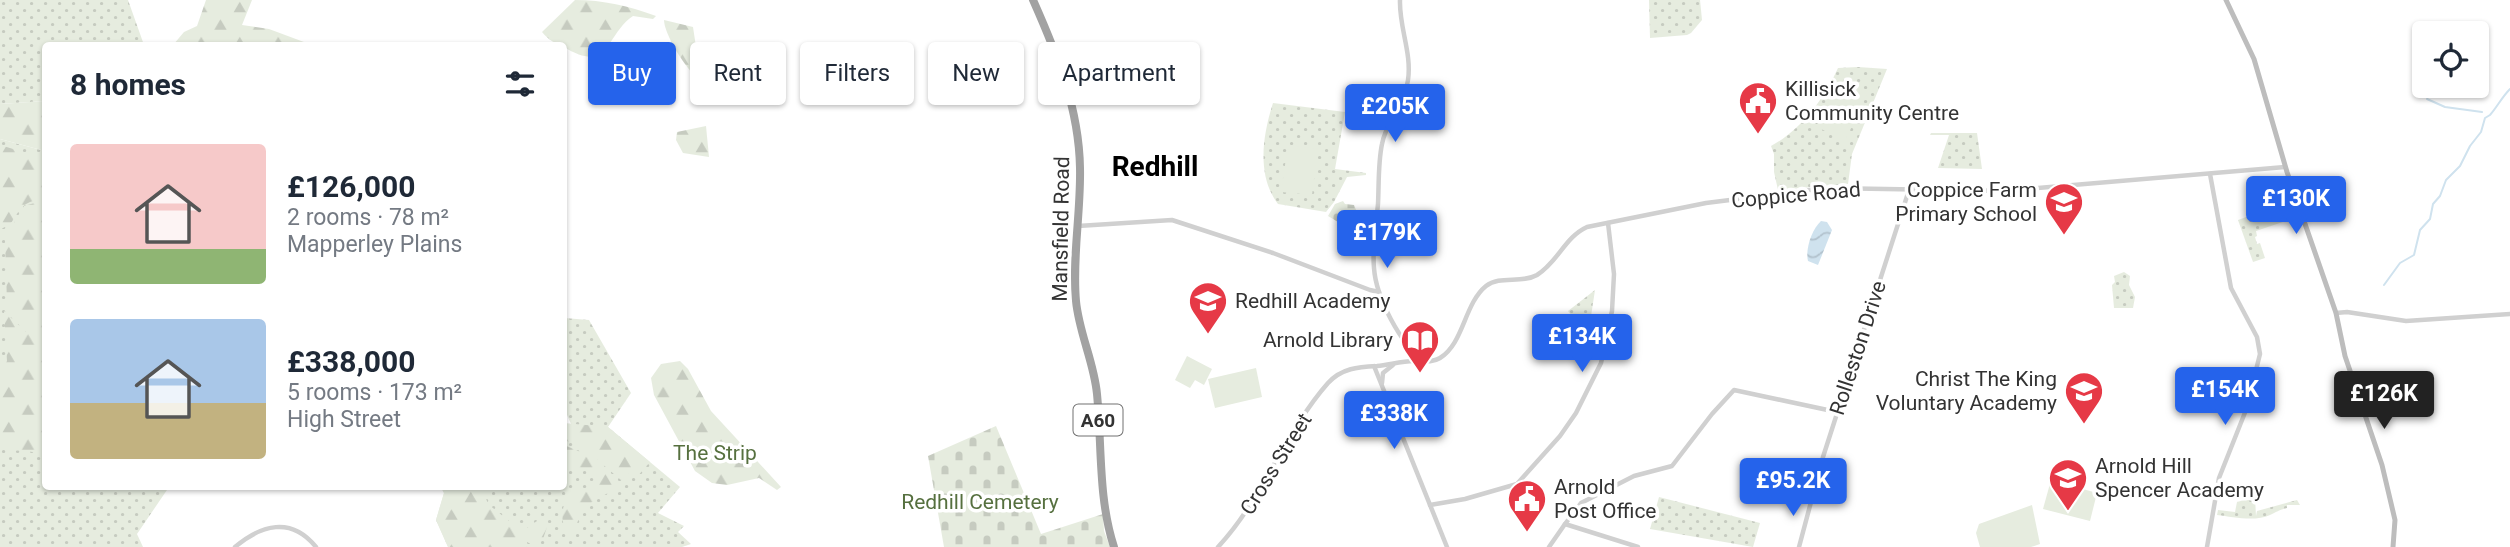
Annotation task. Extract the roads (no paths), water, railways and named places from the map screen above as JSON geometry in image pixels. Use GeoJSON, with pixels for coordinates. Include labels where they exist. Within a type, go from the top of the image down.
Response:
{"type":"FeatureCollection","features":[{"type":"Feature","properties":{"kind":"highway","name":"Mansfield Road"},"geometry":{"type":"LineString","coordinates":[[1033,0],[1058,57],[1074,108],[1080,160],[1077,308],[1097,391],[1101,478],[1114,547]]}},
{"type":"Feature","properties":{"kind":"main road"},"geometry":{"type":"LineString","coordinates":[[2227,0],[2254,59],[2285,167],[2336,313],[2345,356],[2390,495],[2395,520],[2393,547]]}},
{"type":"Feature","properties":{"kind":"street"},"geometry":{"type":"LineString","coordinates":[[1400,0],[1409,65],[1408,79],[1404,96],[1382,146],[1373,266],[1390,315],[1411,349],[1424,361]]}},
{"type":"Feature","properties":{"kind":"street","name":"Coppice Road"},"geometry":{"type":"LineString","coordinates":[[1424,361],[1436,360],[1449,349],[1486,286],[1536,275],[1556,259],[1576,234],[1608,223],[1706,203],[1837,188],[2004,191],[2285,167]]}},
{"type":"Feature","properties":{"kind":"street"},"geometry":{"type":"LineString","coordinates":[[2207,547],[2219,478],[2246,410],[2260,355],[2257,337],[2231,288],[2210,174]]}},
{"type":"Feature","properties":{"kind":"street","name":"Rolleston Drive"},"geometry":{"type":"LineString","coordinates":[[1799,547],[1812,492],[1909,190]]}},
{"type":"Feature","properties":{"kind":"street"},"geometry":{"type":"LineString","coordinates":[[1078,226],[1172,220],[1380,292]]}},
{"type":"Feature","properties":{"kind":"street"},"geometry":{"type":"LineString","coordinates":[[1430,505],[1485,494],[1517,484],[1566,428],[1599,369],[1609,331],[1614,292],[1608,223]]}},
{"type":"Feature","properties":{"kind":"street"},"geometry":{"type":"LineString","coordinates":[[1077,237],[1091,226]]}},
{"type":"Feature","properties":{"kind":"street"},"geometry":{"type":"LineString","coordinates":[[2336,313],[2347,312],[2406,321],[2510,314]]}},
{"type":"Feature","properties":{"kind":"street"},"geometry":{"type":"LineString","coordinates":[[1411,349],[1411,361],[1424,361]]}},
{"type":"Feature","properties":{"kind":"street","name":"Cross Street"},"geometry":{"type":"LineString","coordinates":[[1218,547],[1236,527],[1289,438],[1329,383],[1350,369],[1363,365],[1411,361]]}},
{"type":"Feature","properties":{"kind":"street"},"geometry":{"type":"LineString","coordinates":[[1382,387],[1383,373],[1397,362]]}},
{"type":"Feature","properties":{"kind":"street"},"geometry":{"type":"LineString","coordinates":[[1374,366],[1447,547]]}},
{"type":"Feature","properties":{"kind":"street"},"geometry":{"type":"LineString","coordinates":[[1549,547],[1581,503],[1634,476],[1666,469],[1676,463],[1732,391],[1740,389],[1837,412]]}},
{"type":"Feature","properties":{"kind":"street"},"geometry":{"type":"LineString","coordinates":[[1565,524],[1638,547]]}},
{"type":"Feature","properties":{"kind":"street"},"geometry":{"type":"LineString","coordinates":[[234,547],[257,531],[278,527],[297,531],[316,547]]}},
{"type":"Feature","properties":{"kind":"water"},"geometry":{"type":"Polygon","coordinates":[[[1821,221],[1827,222],[1832,230],[1818,265],[1808,261],[1808,245],[1821,221]]]}},
{"type":"Feature","properties":{"kind":"waterway"},"geometry":{"type":"LineString","coordinates":[[2384,285],[2400,263],[2414,255],[2420,230],[2430,219],[2433,204],[2440,196],[2446,180],[2460,166],[2481,132],[2485,118],[2510,89]]}},
{"type":"Feature","properties":{"kind":"waterway"},"geometry":{"type":"LineString","coordinates":[[2427,99],[2445,107],[2482,112]]}},
{"type":"Feature","properties":{"kind":"place","name":"Killisick Community Centre"},"geometry":{"type":"Point","coordinates":[1758,135]}},
{"type":"Feature","properties":{"kind":"place","name":"Coppice Farm Primary School"},"geometry":{"type":"Point","coordinates":[2064,236]}},
{"type":"Feature","properties":{"kind":"place","name":"Redhill Academy"},"geometry":{"type":"Point","coordinates":[1208,335]}},
{"type":"Feature","properties":{"kind":"place","name":"Arnold Library"},"geometry":{"type":"Point","coordinates":[1420,374]}},
{"type":"Feature","properties":{"kind":"place","name":"Christ The King Voluntary Academy"},"geometry":{"type":"Point","coordinates":[2084,425]}},
{"type":"Feature","properties":{"kind":"place","name":"Arnold Hill Spencer Academy"},"geometry":{"type":"Point","coordinates":[2068,512]}},
{"type":"Feature","properties":{"kind":"place","name":"Arnold Post Office"},"geometry":{"type":"Point","coordinates":[1527,533]}},
{"type":"Feature","properties":{"kind":"district","name":"Redhill"},"geometry":{"type":"Point","coordinates":[1155,166]}},
{"type":"Feature","properties":{"kind":"park label","name":"The Strip"},"geometry":{"type":"Point","coordinates":[715,453]}},
{"type":"Feature","properties":{"kind":"park label","name":"Redhill Cemetery"},"geometry":{"type":"Point","coordinates":[980,502]}}]}
